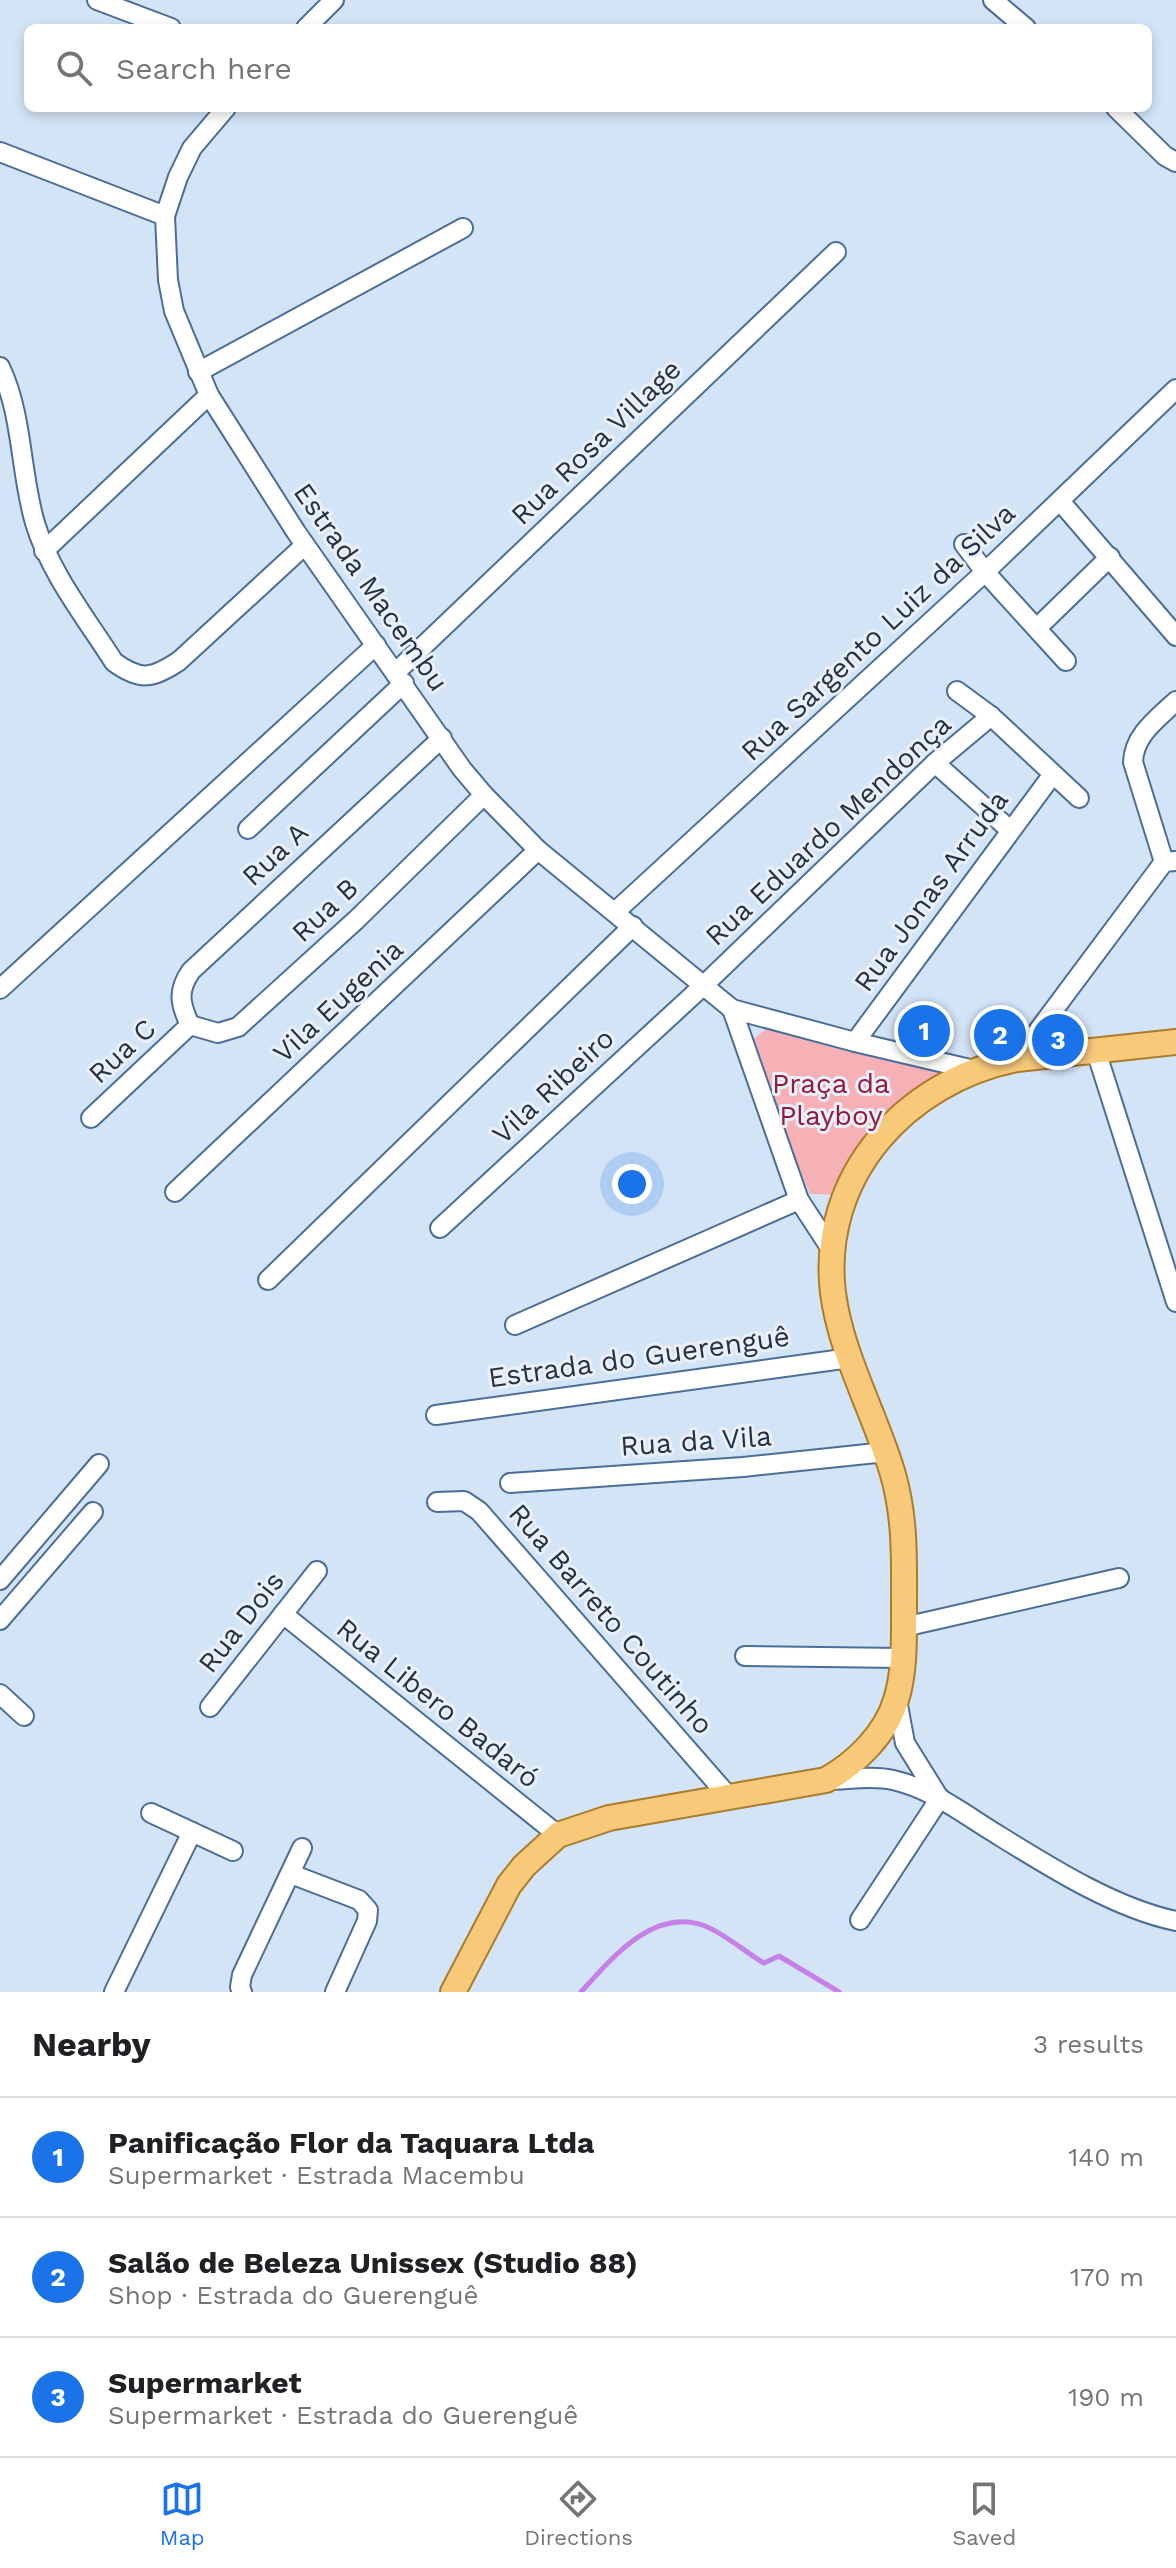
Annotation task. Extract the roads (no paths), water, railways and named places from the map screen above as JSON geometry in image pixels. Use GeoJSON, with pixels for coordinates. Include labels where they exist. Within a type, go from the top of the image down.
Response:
{"type":"FeatureCollection","features":[{"type":"Feature","properties":{"kind":"main road"},"geometry":{"type":"LineString","coordinates":[[453,1992],[509,1885],[524,1866],[558,1835],[609,1818],[826,1780],[851,1764],[872,1742],[897,1699],[904,1627],[904,1530],[900,1499],[886,1452],[850,1358],[834,1297],[833,1252],[845,1199],[869,1150],[883,1131],[925,1096],[974,1070],[1017,1059],[1176,1042]]}},
{"type":"Feature","properties":{"kind":"street"},"geometry":{"type":"LineString","coordinates":[[97,0],[160,24]]}},
{"type":"Feature","properties":{"kind":"street"},"geometry":{"type":"LineString","coordinates":[[310,24],[334,0]]}},
{"type":"Feature","properties":{"kind":"street"},"geometry":{"type":"LineString","coordinates":[[993,0],[1021,24]]}},
{"type":"Feature","properties":{"kind":"street","name":"Estrada Macembu"},"geometry":{"type":"LineString","coordinates":[[223,112],[192,148],[165,216],[168,280],[174,311],[209,395],[305,545],[484,795],[538,850],[732,1009],[974,1070]]}},
{"type":"Feature","properties":{"kind":"street"},"geometry":{"type":"LineString","coordinates":[[1120,112],[1165,156],[1176,162]]}},
{"type":"Feature","properties":{"kind":"street"},"geometry":{"type":"LineString","coordinates":[[0,152],[165,216]]}},
{"type":"Feature","properties":{"kind":"street"},"geometry":{"type":"LineString","coordinates":[[198,372],[463,228]]}},
{"type":"Feature","properties":{"kind":"street","name":"Rua Rosa Village"},"geometry":{"type":"LineString","coordinates":[[248,829],[836,252]]}},
{"type":"Feature","properties":{"kind":"street"},"geometry":{"type":"LineString","coordinates":[[0,367],[9,387],[29,497],[44,551],[114,662],[131,674],[163,672],[179,661],[305,545]]}},
{"type":"Feature","properties":{"kind":"street","name":"Rua Sargento Luiz da Silva"},"geometry":{"type":"LineString","coordinates":[[615,912],[985,572],[1176,389]]}},
{"type":"Feature","properties":{"kind":"street"},"geometry":{"type":"LineString","coordinates":[[44,551],[209,395]]}},
{"type":"Feature","properties":{"kind":"street"},"geometry":{"type":"LineString","coordinates":[[1060,501],[1176,636]]}},
{"type":"Feature","properties":{"kind":"street"},"geometry":{"type":"LineString","coordinates":[[964,544],[985,572],[1066,661]]}},
{"type":"Feature","properties":{"kind":"street"},"geometry":{"type":"LineString","coordinates":[[1037,628],[1110,557]]}},
{"type":"Feature","properties":{"kind":"street"},"geometry":{"type":"LineString","coordinates":[[0,989],[376,645]]}},
{"type":"Feature","properties":{"kind":"street"},"geometry":{"type":"LineString","coordinates":[[957,691],[991,716],[1079,798]]}},
{"type":"Feature","properties":{"kind":"street"},"geometry":{"type":"LineString","coordinates":[[1017,1059],[1170,862],[1133,762],[1134,748],[1141,736],[1176,701]]}},
{"type":"Feature","properties":{"kind":"street","name":"Rua Eduardo Mendonça"},"geometry":{"type":"LineString","coordinates":[[704,985],[935,763],[991,716]]}},
{"type":"Feature","properties":{"kind":"street","name":"Rua A"},"geometry":{"type":"LineString","coordinates":[[190,1025],[183,1010],[180,991],[191,971],[442,738]]}},
{"type":"Feature","properties":{"kind":"street"},"geometry":{"type":"LineString","coordinates":[[935,763],[1010,830]]}},
{"type":"Feature","properties":{"kind":"street","name":"Rua Jonas Arruda"},"geometry":{"type":"LineString","coordinates":[[855,1042],[1053,774]]}},
{"type":"Feature","properties":{"kind":"street","name":"Rua B"},"geometry":{"type":"LineString","coordinates":[[190,1025],[218,1033],[238,1027],[356,920],[484,795]]}},
{"type":"Feature","properties":{"kind":"street","name":"Vila Eugenia"},"geometry":{"type":"LineString","coordinates":[[175,1192],[538,850]]}},
{"type":"Feature","properties":{"kind":"street"},"geometry":{"type":"LineString","coordinates":[[268,1280],[633,926]]}},
{"type":"Feature","properties":{"kind":"street","name":"Vila Ribeiro"},"geometry":{"type":"LineString","coordinates":[[440,1228],[704,985]]}},
{"type":"Feature","properties":{"kind":"street"},"geometry":{"type":"LineString","coordinates":[[732,1009],[799,1200],[833,1252]]}},
{"type":"Feature","properties":{"kind":"street","name":"Rua C"},"geometry":{"type":"LineString","coordinates":[[91,1118],[190,1025]]}},
{"type":"Feature","properties":{"kind":"street"},"geometry":{"type":"LineString","coordinates":[[1096,1051],[1176,1302]]}},
{"type":"Feature","properties":{"kind":"street","name":"Estrada do Guerenguê"},"geometry":{"type":"LineString","coordinates":[[515,1325],[799,1200]]}},
{"type":"Feature","properties":{"kind":"street","name":"Estrada do Guerenguê"},"geometry":{"type":"LineString","coordinates":[[436,1415],[850,1358]]}},
{"type":"Feature","properties":{"kind":"street","name":"Rua da Vila"},"geometry":{"type":"LineString","coordinates":[[510,1483],[743,1467],[886,1452]]}},
{"type":"Feature","properties":{"kind":"street"},"geometry":{"type":"LineString","coordinates":[[0,1580],[99,1464]]}},
{"type":"Feature","properties":{"kind":"street","name":"Rua Barreto Coutinho"},"geometry":{"type":"LineString","coordinates":[[437,1502],[464,1501],[479,1511],[730,1798]]}},
{"type":"Feature","properties":{"kind":"street"},"geometry":{"type":"LineString","coordinates":[[0,1620],[93,1512]]}},
{"type":"Feature","properties":{"kind":"street","name":"Rua Dois"},"geometry":{"type":"LineString","coordinates":[[210,1707],[317,1571]]}},
{"type":"Feature","properties":{"kind":"street"},"geometry":{"type":"LineString","coordinates":[[904,1627],[1119,1578]]}},
{"type":"Feature","properties":{"kind":"street","name":"Rua Libero Badaró"},"geometry":{"type":"LineString","coordinates":[[283,1614],[558,1835]]}},
{"type":"Feature","properties":{"kind":"street"},"geometry":{"type":"LineString","coordinates":[[745,1656],[902,1658]]}},
{"type":"Feature","properties":{"kind":"street"},"geometry":{"type":"LineString","coordinates":[[0,1694],[24,1716]]}},
{"type":"Feature","properties":{"kind":"street"},"geometry":{"type":"LineString","coordinates":[[897,1699],[905,1743],[940,1798]]}},
{"type":"Feature","properties":{"kind":"street"},"geometry":{"type":"LineString","coordinates":[[892,1780],[869,1760],[872,1742],[891,1735],[905,1743]]}},
{"type":"Feature","properties":{"kind":"street"},"geometry":{"type":"LineString","coordinates":[[826,1780],[892,1780],[914,1786],[940,1798],[1031,1855],[1091,1887],[1121,1902],[1176,1921]]}},
{"type":"Feature","properties":{"kind":"street"},"geometry":{"type":"LineString","coordinates":[[860,1920],[940,1798]]}},
{"type":"Feature","properties":{"kind":"street"},"geometry":{"type":"LineString","coordinates":[[151,1813],[233,1851]]}},
{"type":"Feature","properties":{"kind":"street"},"geometry":{"type":"LineString","coordinates":[[114,1992],[192,1832]]}},
{"type":"Feature","properties":{"kind":"street"},"geometry":{"type":"LineString","coordinates":[[241,1989],[242,1975],[302,1848]]}},
{"type":"Feature","properties":{"kind":"street"},"geometry":{"type":"LineString","coordinates":[[291,1874],[359,1900],[368,1910],[367,1921],[335,1992]]}},
{"type":"Feature","properties":{"kind":"waterway"},"geometry":{"type":"LineString","coordinates":[[581,1992],[635,1939],[668,1923],[686,1922],[712,1929],[764,1963],[779,1956],[839,1992]]}},
{"type":"Feature","properties":{"kind":"place","name":"Panificação Flor da Taquara Ltda"},"geometry":{"type":"Point","coordinates":[924,1031]}},
{"type":"Feature","properties":{"kind":"place","name":"Salão de Beleza Unissex (Studio 88)"},"geometry":{"type":"Point","coordinates":[1000,1035]}},
{"type":"Feature","properties":{"kind":"place","name":"Supermarket"},"geometry":{"type":"Point","coordinates":[1058,1040]}},
{"type":"Feature","properties":{"kind":"park label","name":"Praça da Playboy"},"geometry":{"type":"Point","coordinates":[831,1099]}}]}
